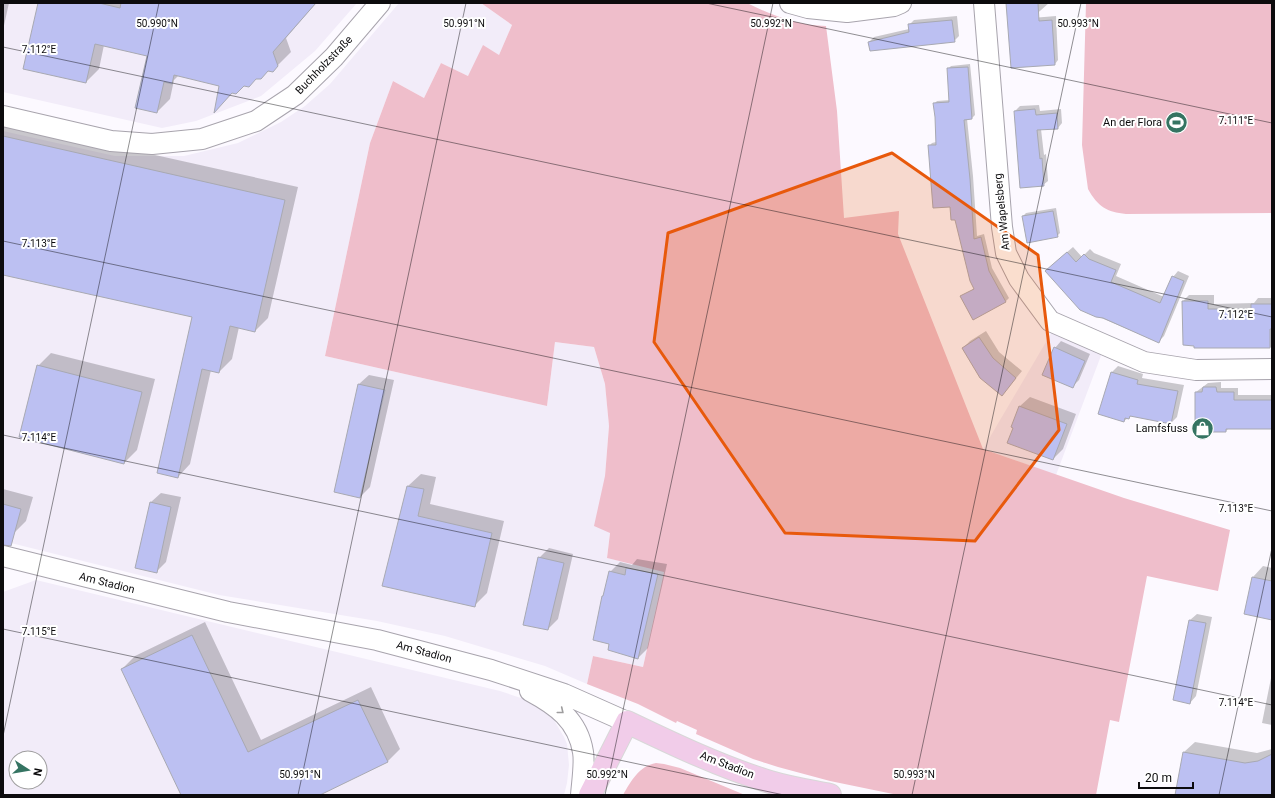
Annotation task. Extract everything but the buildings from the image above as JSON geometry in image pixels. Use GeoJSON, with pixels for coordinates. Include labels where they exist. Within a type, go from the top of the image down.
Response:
{"type":"FeatureCollection","features":[{"type":"Feature","properties":{"kind":"main road"},"geometry":{"type":"LineString","coordinates":[[590,795],[627,722]]}},
{"type":"Feature","properties":{"kind":"main road","name":"Am Stadion"},"geometry":{"type":"LineString","coordinates":[[627,722],[728,767],[771,782],[830,795]]}},
{"type":"Feature","properties":{"kind":"street","name":"Buchholzstraße"},"geometry":{"type":"LineString","coordinates":[[3,116],[111,142],[152,144],[202,139],[256,121],[295,95],[334,57],[380,3]]}},
{"type":"Feature","properties":{"kind":"street"},"geometry":{"type":"LineString","coordinates":[[790,3],[808,8],[847,12],[894,6],[901,3]]}},
{"type":"Feature","properties":{"kind":"street","name":"Am Wapelsberg"},"geometry":{"type":"LineString","coordinates":[[984,3],[1002,228],[1006,253],[1018,279],[1050,321],[1144,362],[1196,370],[1272,369]]}},
{"type":"Feature","properties":{"kind":"street","name":"Am Stadion"},"geometry":{"type":"LineString","coordinates":[[3,556],[228,612],[377,640],[491,670],[564,694],[627,722]]}},
{"type":"Feature","properties":{"kind":"street"},"geometry":{"type":"LineString","coordinates":[[491,670],[547,701],[565,715],[578,733],[583,752],[581,795]]}},
{"type":"Feature","properties":{"kind":"highlighted area"},"geometry":{"type":"Polygon","coordinates":[[[892,153],[1038,255],[1059,430],[975,541],[785,533],[654,342],[668,233],[892,153]]]}},
{"type":"Feature","properties":{"kind":"shaded area"},"geometry":{"type":"Polygon","coordinates":[[[3,3],[357,3],[315,51],[261,96],[196,121],[162,128],[3,92],[3,3]]]}},
{"type":"Feature","properties":{"kind":"shaded area"},"geometry":{"type":"Polygon","coordinates":[[[399,3],[481,3],[512,25],[499,55],[468,76],[441,63],[424,98],[393,81],[370,143],[325,356],[547,406],[555,342],[594,347],[605,384],[609,426],[605,476],[610,532],[607,558],[664,571],[643,667],[593,656],[587,684],[545,666],[445,636],[377,621],[219,595],[3,541],[3,131],[115,156],[184,156],[238,143],[281,122],[305,106],[330,84],[399,3]]]}},
{"type":"Feature","properties":{"kind":"shaded area"},"geometry":{"type":"Polygon","coordinates":[[[481,3],[747,3],[766,12],[795,22],[816,26],[826,26],[837,111],[844,218],[899,211],[898,234],[983,449],[1124,498],[1230,530],[1218,591],[1147,576],[1119,722],[1110,720],[1096,795],[898,795],[830,781],[753,759],[696,734],[697,730],[677,721],[676,723],[638,704],[587,684],[593,656],[643,667],[664,572],[607,558],[610,533],[594,526],[605,476],[609,426],[605,384],[594,347],[555,342],[547,406],[325,356],[370,143],[393,81],[424,98],[441,63],[468,76],[483,45],[499,55],[512,25],[481,3]]]}},
{"type":"Feature","properties":{"kind":"shaded area","name":"An der Flora"},"geometry":{"type":"Polygon","coordinates":[[[1086,3],[1272,3],[1272,213],[1126,214],[1108,210],[1095,200],[1088,189],[1082,145],[1086,3]]]}},
{"type":"Feature","properties":{"kind":"shaded area"},"geometry":{"type":"Polygon","coordinates":[[[1053,330],[1102,353],[1056,475],[983,449],[1053,330]]]}},
{"type":"Feature","properties":{"kind":"shaded area"},"geometry":{"type":"Polygon","coordinates":[[[36,580],[500,691],[536,703],[546,710],[564,737],[567,744],[569,765],[564,795],[3,795],[3,592],[36,580]]]}},
{"type":"Feature","properties":{"kind":"shaded area"},"geometry":{"type":"Polygon","coordinates":[[[656,763],[680,768],[745,795],[623,795],[632,780],[640,771],[645,767],[656,763]]]}},
{"type":"Feature","properties":{"kind":"place","name":"An der Flora"},"geometry":{"type":"Point","coordinates":[1177,122]}},
{"type":"Feature","properties":{"kind":"place","name":"Lamfsfuss"},"geometry":{"type":"Point","coordinates":[1203,428]}}]}
